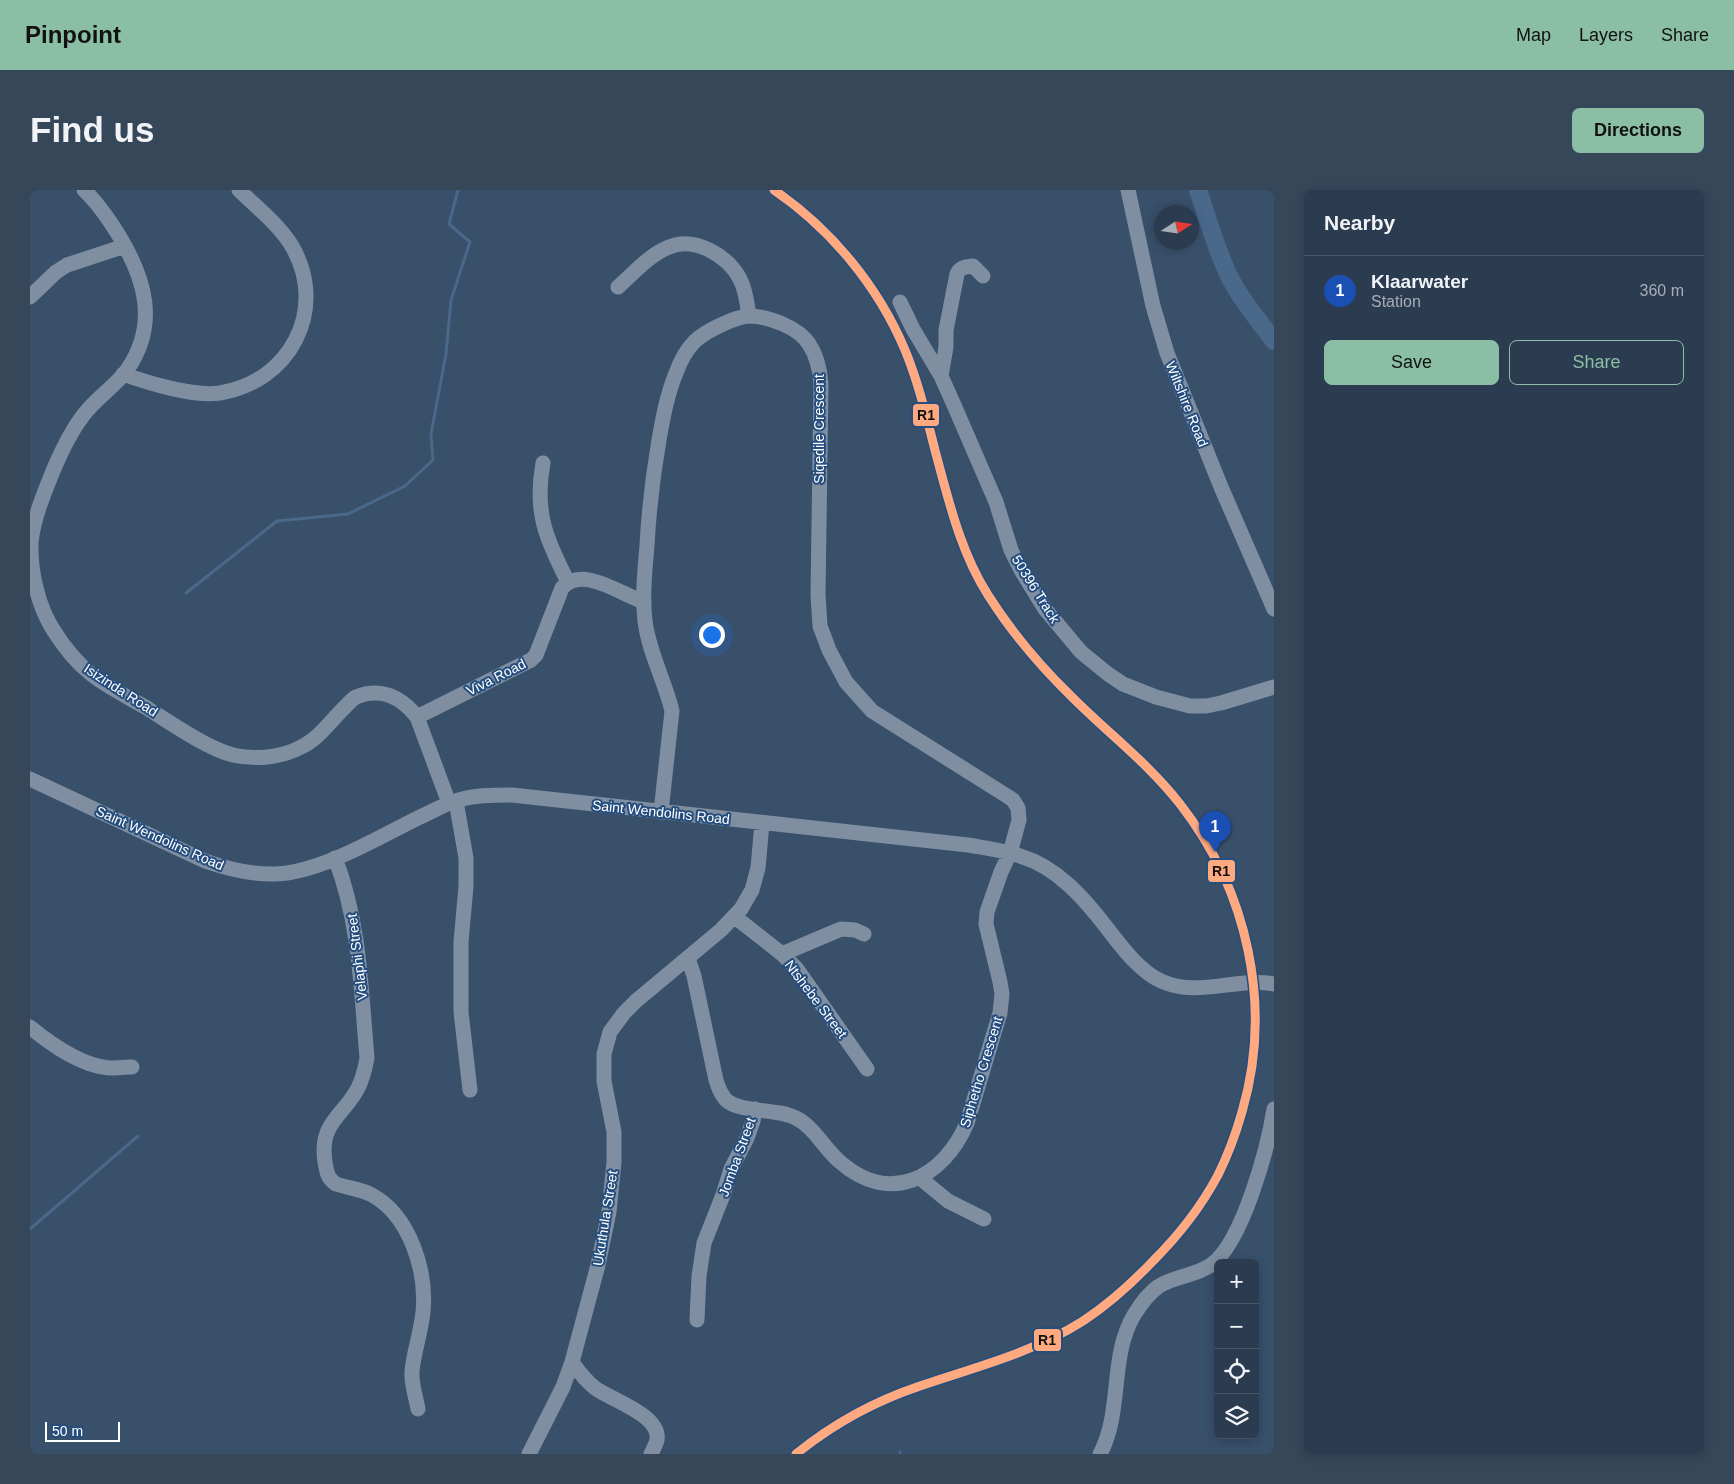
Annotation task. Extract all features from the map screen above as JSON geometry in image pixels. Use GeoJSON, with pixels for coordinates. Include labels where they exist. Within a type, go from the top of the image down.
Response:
{"type":"FeatureCollection","features":[{"type":"Feature","properties":{"kind":"street","name":"Isizinda Road"},"geometry":{"type":"LineString","coordinates":[[84,190],[93,198],[125,246],[139,274],[146,311],[145,324],[138,350],[123,374],[84,414],[75,426],[61,452],[37,514],[31,542],[32,572],[39,601],[52,628],[75,658],[91,674],[195,737],[231,755],[253,758],[277,756],[301,748],[315,738],[353,699],[374,693],[394,696],[408,706],[417,717],[452,802]]}},
{"type":"Feature","properties":{"kind":"street"},"geometry":{"type":"LineString","coordinates":[[123,374],[198,392],[220,393],[241,388],[260,379],[272,371],[293,346],[302,328],[305,311],[306,296],[302,270],[293,248],[280,230],[239,190]]}},
{"type":"Feature","properties":{"kind":"street","name":"Wiltshire Road"},"geometry":{"type":"LineString","coordinates":[[1128,190],[1153,306],[1166,353],[1220,487],[1274,608]]}},
{"type":"Feature","properties":{"kind":"street"},"geometry":{"type":"LineString","coordinates":[[618,287],[656,254],[676,244],[693,244],[719,256],[733,269],[740,279],[746,294],[749,316]]}},
{"type":"Feature","properties":{"kind":"street"},"geometry":{"type":"LineString","coordinates":[[30,297],[56,272],[67,265],[125,246]]}},
{"type":"Feature","properties":{"kind":"street"},"geometry":{"type":"LineString","coordinates":[[941,376],[946,347],[947,324],[959,269],[973,266],[983,276]]}},
{"type":"Feature","properties":{"kind":"street","name":"50396 Track"},"geometry":{"type":"LineString","coordinates":[[900,302],[913,329],[941,376],[996,502],[1016,560],[1045,609],[1081,652],[1123,684],[1156,697],[1190,706],[1206,706],[1221,703],[1274,687]]}},
{"type":"Feature","properties":{"kind":"street","name":"Siqedile Crescent"},"geometry":{"type":"LineString","coordinates":[[661,812],[672,711],[649,640],[644,602],[651,486],[664,408],[669,390],[685,355],[694,342],[720,325],[749,316],[779,322],[799,334],[809,344],[820,370],[818,595],[820,626],[829,650],[846,682],[872,711],[1013,800],[1018,808],[1019,816],[1010,853]]}},
{"type":"Feature","properties":{"kind":"street"},"geometry":{"type":"LineString","coordinates":[[543,463],[539,490],[540,509],[544,528],[568,582],[574,579],[590,579],[644,602]]}},
{"type":"Feature","properties":{"kind":"street","name":"Viva Road"},"geometry":{"type":"LineString","coordinates":[[417,717],[531,660],[536,654],[562,588],[568,582]]}},
{"type":"Feature","properties":{"kind":"street","name":"Saint Wendolins Road"},"geometry":{"type":"LineString","coordinates":[[30,779],[205,862],[251,874],[278,874],[305,868],[335,858],[452,802],[483,795],[512,795],[968,845],[1010,853],[1036,862],[1051,870],[1090,906],[1120,945],[1148,973],[1160,981],[1190,989],[1254,983],[1274,984]]}},
{"type":"Feature","properties":{"kind":"street"},"geometry":{"type":"LineString","coordinates":[[452,802],[466,858],[466,886],[461,942],[461,1012],[470,1090]]}},
{"type":"Feature","properties":{"kind":"street","name":"Ukuthula Street"},"geometry":{"type":"LineString","coordinates":[[529,1454],[563,1386],[572,1362],[598,1265],[613,1188],[614,1132],[603,1068],[610,1032],[624,1013],[735,918],[747,900],[754,884],[761,852],[762,823]]}},
{"type":"Feature","properties":{"kind":"street","name":"Siphetho Crescent"},"geometry":{"type":"LineString","coordinates":[[755,1108],[789,1115],[798,1119],[838,1160],[860,1175],[884,1183],[896,1183],[920,1178],[939,1164],[961,1138],[1000,1013],[1002,994],[988,934],[987,912],[1010,853]]}},
{"type":"Feature","properties":{"kind":"street","name":"Velaphi Street"},"geometry":{"type":"LineString","coordinates":[[335,858],[348,896],[358,943],[366,1058],[363,1075],[357,1089],[340,1111],[323,1140],[327,1177],[336,1184],[355,1188],[372,1195],[384,1203],[405,1227],[415,1251],[423,1287],[424,1310],[412,1372],[418,1409]]}},
{"type":"Feature","properties":{"kind":"street","name":"Ntshebe Street"},"geometry":{"type":"LineString","coordinates":[[735,918],[782,954],[797,969],[867,1069]]}},
{"type":"Feature","properties":{"kind":"street"},"geometry":{"type":"LineString","coordinates":[[782,954],[841,929],[855,930],[864,934]]}},
{"type":"Feature","properties":{"kind":"street","name":"Jomba Street"},"geometry":{"type":"LineString","coordinates":[[688,958],[694,976],[716,1080],[721,1092],[734,1105],[755,1108],[747,1138],[731,1169],[723,1195],[706,1235],[700,1265],[697,1320]]}},
{"type":"Feature","properties":{"kind":"street"},"geometry":{"type":"LineString","coordinates":[[30,1027],[65,1052],[85,1061],[109,1068],[132,1067]]}},
{"type":"Feature","properties":{"kind":"street"},"geometry":{"type":"LineString","coordinates":[[1100,1454],[1107,1437],[1122,1346],[1134,1316],[1142,1303],[1158,1286],[1199,1272],[1210,1266],[1223,1254],[1232,1241],[1252,1191],[1271,1129],[1274,1109]]}},
{"type":"Feature","properties":{"kind":"street"},"geometry":{"type":"LineString","coordinates":[[920,1178],[948,1200],[984,1219]]}},
{"type":"Feature","properties":{"kind":"street"},"geometry":{"type":"LineString","coordinates":[[572,1362],[584,1379],[596,1389],[642,1415],[654,1425],[657,1440],[651,1454]]}},
{"type":"Feature","properties":{"kind":"waterway"},"geometry":{"type":"LineString","coordinates":[[186,593],[277,521],[348,514],[405,486],[433,460],[431,434],[446,354],[451,300],[470,242],[449,224],[458,190]]}},
{"type":"Feature","properties":{"kind":"waterway"},"geometry":{"type":"LineString","coordinates":[[1198,190],[1216,245],[1234,286],[1274,341]]}},
{"type":"Feature","properties":{"kind":"waterway"},"geometry":{"type":"LineString","coordinates":[[30,1229],[138,1136]]}},
{"type":"Feature","properties":{"kind":"transit line","name":"R1"},"geometry":{"type":"LineString","coordinates":[[774,190],[815,222],[851,261],[881,303],[894,326],[919,389],[963,545],[979,579],[997,609],[1017,636],[1050,674],[1168,789],[1203,838],[1223,874],[1238,912],[1248,951],[1254,991],[1255,1031],[1251,1072],[1242,1112],[1218,1175],[1181,1231],[1128,1285],[1093,1314],[1064,1332],[1024,1351],[903,1392],[871,1406],[840,1423],[796,1454]]}},
{"type":"Feature","properties":{"kind":"place","name":"Klaarwater"},"geometry":{"type":"Point","coordinates":[1215,852]}}]}
